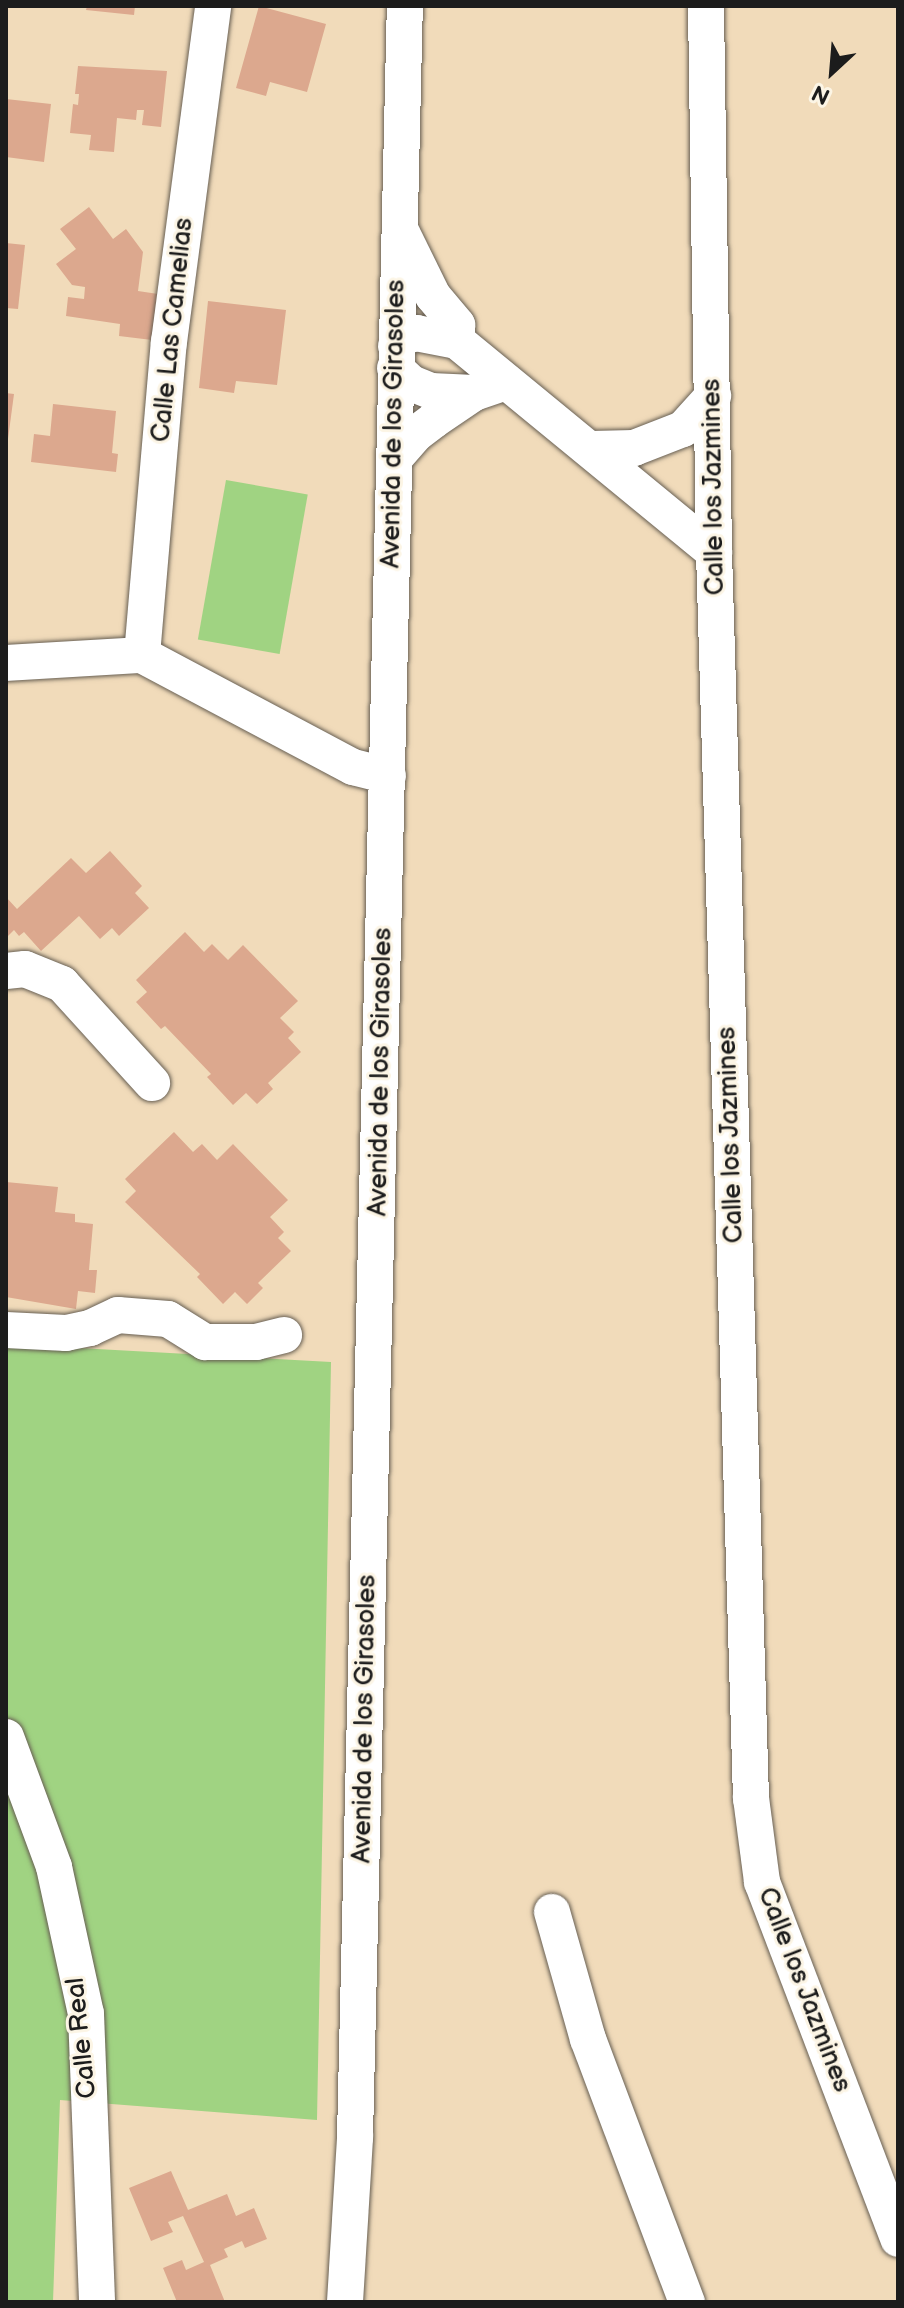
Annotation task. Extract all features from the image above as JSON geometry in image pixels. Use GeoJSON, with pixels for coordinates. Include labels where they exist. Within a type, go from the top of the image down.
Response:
{"type":"FeatureCollection","features":[{"type":"Feature","properties":{"kind":"street","name":"Calle Las Camelias"},"geometry":{"type":"LineString","coordinates":[[142,655],[169,342],[213,6]]}},
{"type":"Feature","properties":{"kind":"street","name":"Avenida de los Girasoles"},"geometry":{"type":"LineString","coordinates":[[345,2302],[355,2137],[388,776],[397,223],[405,6]]}},
{"type":"Feature","properties":{"kind":"street","name":"Calle los Jazmines"},"geometry":{"type":"LineString","coordinates":[[706,6],[714,552],[751,1798],[762,1882],[898,2239]]}},
{"type":"Feature","properties":{"kind":"street"},"geometry":{"type":"LineString","coordinates":[[397,223],[433,296],[457,325],[457,341],[490,388],[592,449],[714,552]]}},
{"type":"Feature","properties":{"kind":"street"},"geometry":{"type":"LineString","coordinates":[[457,341],[416,333],[404,337],[395,357],[411,383],[431,391],[490,388]]}},
{"type":"Feature","properties":{"kind":"street"},"geometry":{"type":"LineString","coordinates":[[394,459],[417,433],[490,388]]}},
{"type":"Feature","properties":{"kind":"street"},"geometry":{"type":"LineString","coordinates":[[592,449],[634,448],[683,429],[713,396]]}},
{"type":"Feature","properties":{"kind":"street"},"geometry":{"type":"LineString","coordinates":[[6,663],[142,655],[353,767],[388,776]]}},
{"type":"Feature","properties":{"kind":"street"},"geometry":{"type":"LineString","coordinates":[[6,971],[25,969],[62,984],[152,1083]]}},
{"type":"Feature","properties":{"kind":"street"},"geometry":{"type":"LineString","coordinates":[[6,1330],[66,1333],[90,1328],[118,1315],[168,1319],[205,1342],[256,1342],[284,1335]]}},
{"type":"Feature","properties":{"kind":"street","name":"Calle Real"},"geometry":{"type":"LineString","coordinates":[[6,1737],[54,1867],[86,2014],[97,2302]]}},
{"type":"Feature","properties":{"kind":"street"},"geometry":{"type":"LineString","coordinates":[[552,1912],[588,2039],[687,2302]]}},
{"type":"Feature","properties":{"kind":"street","name":"Avenida de los Girasoles"},"geometry":{"type":"LineString","coordinates":[[355,2137],[365,2302]]}},
{"type":"Feature","properties":{"kind":"green space"},"geometry":{"type":"Polygon","coordinates":[[[226,480],[308,494],[280,654],[198,640],[226,480]]]}},
{"type":"Feature","properties":{"kind":"green space"},"geometry":{"type":"Polygon","coordinates":[[[6,1344],[331,1362],[317,2120],[60,2100],[53,2302],[6,2302],[6,1344]]]}},
{"type":"Feature","properties":{"kind":"building"},"geometry":{"type":"Polygon","coordinates":[[[87,6],[135,6],[134,15],[86,10],[87,6]]]}},
{"type":"Feature","properties":{"kind":"building"},"geometry":{"type":"Polygon","coordinates":[[[259,6],[326,24],[307,92],[270,82],[266,96],[236,88],[259,6]]]}},
{"type":"Feature","properties":{"kind":"building"},"geometry":{"type":"Polygon","coordinates":[[[78,66],[167,71],[161,127],[142,125],[144,110],[137,110],[136,120],[117,118],[114,152],[89,150],[91,135],[70,133],[73,104],[78,105],[79,94],[75,94],[78,66]]]}},
{"type":"Feature","properties":{"kind":"building"},"geometry":{"type":"Polygon","coordinates":[[[6,99],[51,104],[44,162],[6,157],[6,99]]]}},
{"type":"Feature","properties":{"kind":"building"},"geometry":{"type":"Polygon","coordinates":[[[89,207],[113,239],[126,229],[143,252],[138,291],[158,294],[152,340],[119,336],[120,324],[66,316],[68,297],[84,299],[85,287],[72,285],[56,264],[76,249],[60,229],[89,207]]]}},
{"type":"Feature","properties":{"kind":"building"},"geometry":{"type":"Polygon","coordinates":[[[6,243],[25,245],[18,309],[6,308],[6,243]]]}},
{"type":"Feature","properties":{"kind":"building"},"geometry":{"type":"Polygon","coordinates":[[[208,301],[286,310],[277,385],[236,381],[234,393],[199,388],[208,301]]]}},
{"type":"Feature","properties":{"kind":"building"},"geometry":{"type":"Polygon","coordinates":[[[6,393],[14,394],[8,439],[6,439],[6,393]]]}},
{"type":"Feature","properties":{"kind":"building"},"geometry":{"type":"Polygon","coordinates":[[[53,404],[116,411],[112,453],[118,454],[116,472],[31,462],[34,434],[50,436],[53,404]]]}},
{"type":"Feature","properties":{"kind":"building"},"geometry":{"type":"Polygon","coordinates":[[[110,851],[142,886],[135,893],[149,908],[119,936],[112,928],[100,939],[79,916],[41,951],[24,932],[19,936],[14,930],[6,938],[6,897],[17,909],[71,858],[86,873],[110,851]]]}},
{"type":"Feature","properties":{"kind":"building"},"geometry":{"type":"Polygon","coordinates":[[[185,932],[204,952],[212,944],[228,960],[243,945],[298,1001],[280,1018],[294,1032],[288,1038],[301,1052],[268,1083],[273,1089],[257,1104],[246,1093],[233,1105],[207,1077],[211,1074],[165,1026],[161,1029],[136,1002],[147,992],[136,980],[185,932]]]}},
{"type":"Feature","properties":{"kind":"building"},"geometry":{"type":"Polygon","coordinates":[[[174,1132],[193,1152],[202,1144],[217,1160],[233,1144],[288,1200],[270,1217],[284,1232],[278,1238],[291,1251],[258,1283],[263,1288],[247,1304],[235,1292],[223,1304],[197,1277],[200,1274],[125,1202],[136,1191],[125,1179],[174,1132]]]}},
{"type":"Feature","properties":{"kind":"building"},"geometry":{"type":"Polygon","coordinates":[[[6,1182],[58,1187],[55,1212],[75,1214],[75,1222],[93,1224],[89,1270],[97,1270],[95,1293],[78,1291],[76,1309],[6,1297],[6,1182]]]}},
{"type":"Feature","properties":{"kind":"building"},"geometry":{"type":"Polygon","coordinates":[[[171,2171],[188,2210],[227,2194],[236,2216],[254,2208],[267,2239],[245,2248],[242,2241],[224,2249],[228,2257],[210,2265],[225,2302],[177,2302],[163,2268],[182,2260],[186,2270],[204,2262],[183,2216],[168,2222],[173,2232],[151,2241],[129,2188],[171,2171]]]}}]}
